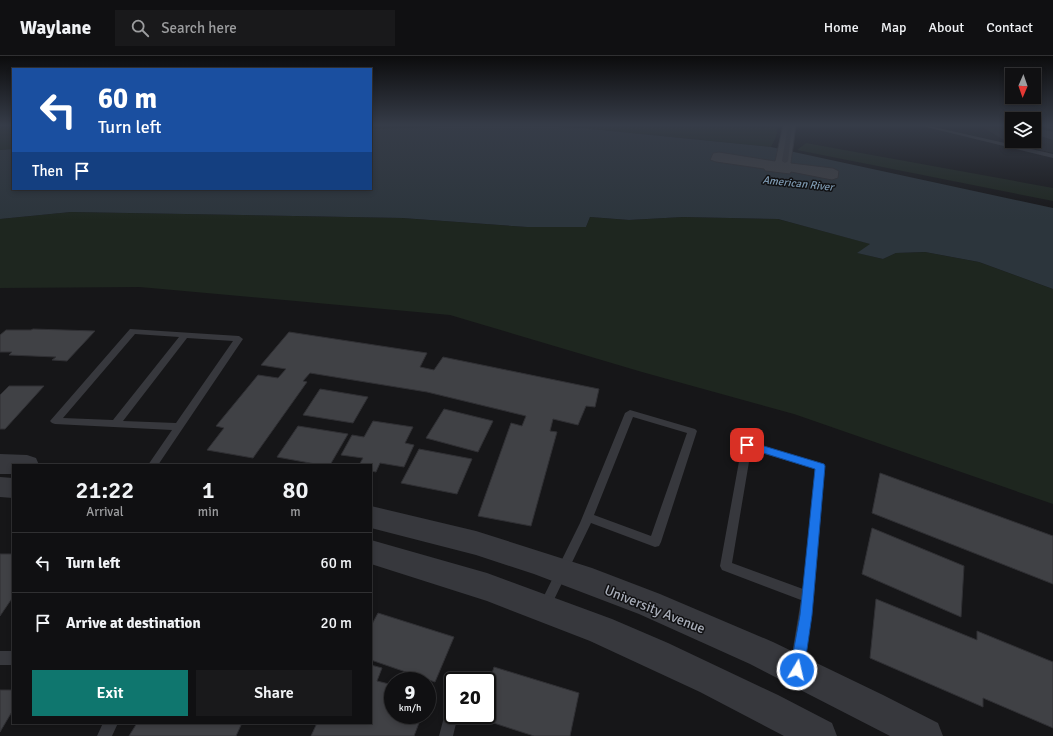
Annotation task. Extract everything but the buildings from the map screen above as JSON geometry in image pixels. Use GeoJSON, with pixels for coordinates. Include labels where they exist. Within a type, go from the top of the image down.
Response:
{"type":"FeatureCollection","features":[{"type":"Feature","properties":{"kind":"street"},"geometry":{"type":"LineString","coordinates":[[0,464],[12,464]]}},
{"type":"Feature","properties":{"kind":"street"},"geometry":{"type":"LineString","coordinates":[[0,487],[12,488]]}},
{"type":"Feature","properties":{"kind":"street","name":"University Avenue"},"geometry":{"type":"LineString","coordinates":[[372,517],[476,543],[562,572],[675,615],[797,670],[925,736]]}},
{"type":"Feature","properties":{"kind":"street"},"geometry":{"type":"LineString","coordinates":[[372,552],[436,569],[544,608],[639,646],[764,706],[820,736]]}},
{"type":"Feature","properties":{"kind":"lane"},"geometry":{"type":"LineString","coordinates":[[785,161],[786,157]]}},
{"type":"Feature","properties":{"kind":"lane"},"geometry":{"type":"LineString","coordinates":[[154,464],[179,427],[239,339],[133,331],[55,421],[179,427]]}},
{"type":"Feature","properties":{"kind":"lane"},"geometry":{"type":"LineString","coordinates":[[115,424],[184,335]]}},
{"type":"Feature","properties":{"kind":"lane"},"geometry":{"type":"LineString","coordinates":[[544,608],[588,517],[630,413],[692,431],[655,542],[588,517]]}},
{"type":"Feature","properties":{"kind":"lane"},"geometry":{"type":"LineString","coordinates":[[797,670],[808,597],[820,466],[747,445],[726,566],[808,597]]}},
{"type":"Feature","properties":{"kind":"lane"},"geometry":{"type":"LineString","coordinates":[[0,658],[12,658]]}},
{"type":"Feature","properties":{"kind":"lane"},"geometry":{"type":"LineString","coordinates":[[104,736],[110,724]]}},
{"type":"Feature","properties":{"kind":"lane"},"geometry":{"type":"LineString","coordinates":[[446,736],[449,724]]}},
{"type":"Feature","properties":{"kind":"shaded area"},"geometry":{"type":"Polygon","coordinates":[[[831,157],[881,157],[1053,188],[1053,201],[831,157]]]}},
{"type":"Feature","properties":{"kind":"shaded area"},"geometry":{"type":"Polygon","coordinates":[[[71,212],[402,218],[527,227],[586,227],[590,217],[629,220],[683,217],[778,219],[871,244],[858,253],[883,259],[896,253],[925,252],[979,262],[1053,289],[1053,504],[794,414],[642,372],[450,315],[140,287],[0,288],[0,219],[71,212]]]}},
{"type":"Feature","properties":{"kind":"water","name":"American River"},"geometry":{"type":"Polygon","coordinates":[[[0,157],[12,157],[12,190],[372,190],[372,157],[816,157],[1053,208],[1053,289],[979,262],[925,252],[896,253],[883,259],[857,253],[870,244],[778,219],[683,217],[629,220],[590,217],[586,227],[527,227],[402,218],[71,212],[0,219],[0,157]]]}},
{"type":"Feature","properties":{"kind":"route"},"geometry":{"type":"LineString","coordinates":[[747,445],[820,466],[806,615],[797,670]]}}]}
